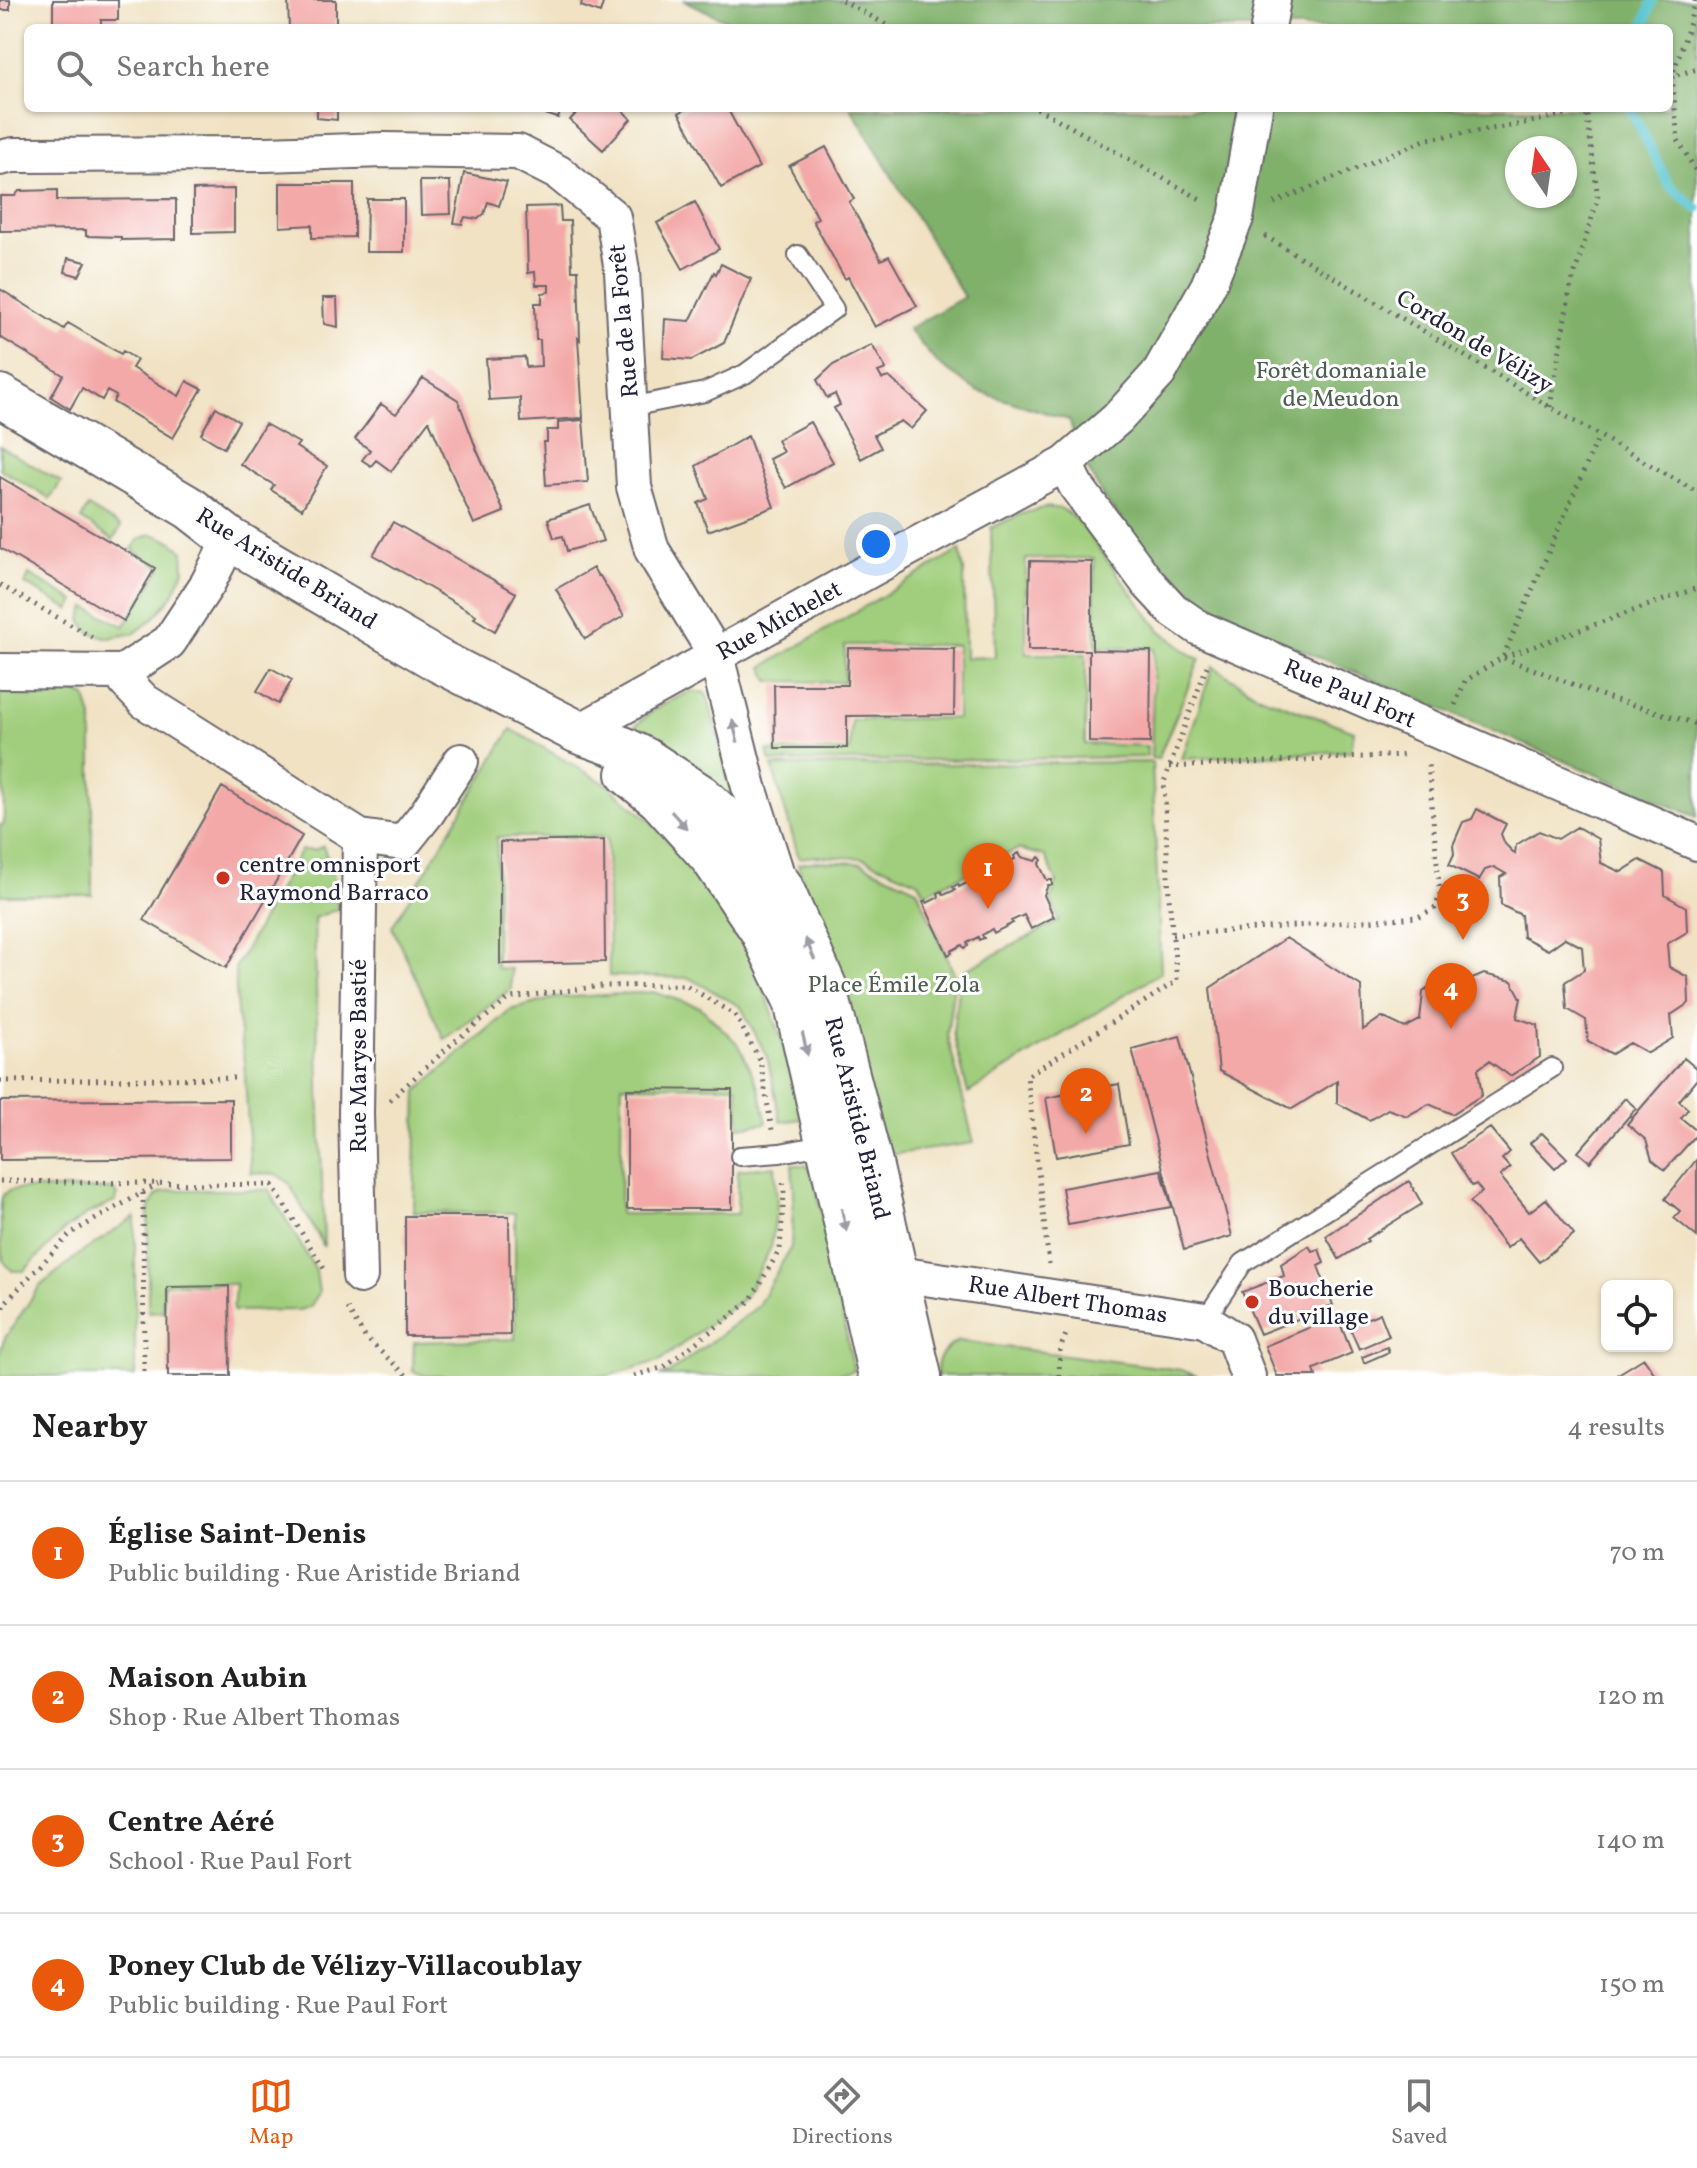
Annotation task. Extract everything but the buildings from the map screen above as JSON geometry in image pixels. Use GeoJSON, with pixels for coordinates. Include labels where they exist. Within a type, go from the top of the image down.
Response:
{"type":"FeatureCollection","features":[{"type":"Feature","properties":{"kind":"street"},"geometry":{"type":"LineString","coordinates":[[1269,24],[1273,0]]}},
{"type":"Feature","properties":{"kind":"street","name":"Rue Michelet"},"geometry":{"type":"LineString","coordinates":[[578,732],[1065,464],[1117,419],[1159,373],[1208,286],[1236,218],[1254,112]]}},
{"type":"Feature","properties":{"kind":"street","name":"Rue de la Forêt"},"geometry":{"type":"LineString","coordinates":[[0,158],[13,155],[266,154],[384,150],[518,152],[559,173],[613,217],[622,271],[634,487],[652,550],[716,655],[749,787],[781,886]]}},
{"type":"Feature","properties":{"kind":"street","name":"Rue Aristide Briand"},"geometry":{"type":"LineString","coordinates":[[0,396],[190,508],[230,539],[439,661],[578,732],[634,753],[701,796],[742,835],[781,886],[809,945],[825,986],[869,1155],[880,1376]]}},
{"type":"Feature","properties":{"kind":"street","name":"Rue Paul Fort"},"geometry":{"type":"LineString","coordinates":[[1065,464],[1076,486],[1148,583],[1173,610],[1199,628],[1697,843]]}},
{"type":"Feature","properties":{"kind":"street"},"geometry":{"type":"LineString","coordinates":[[0,671],[131,668],[169,642],[208,583],[230,539]]}},
{"type":"Feature","properties":{"kind":"street"},"geometry":{"type":"LineString","coordinates":[[131,668],[126,682],[144,701],[360,837],[403,843],[461,761]]}},
{"type":"Feature","properties":{"kind":"street","name":"Rue Aristide Briand"},"geometry":{"type":"LineString","coordinates":[[578,732],[659,799],[712,858],[761,930],[795,1001],[828,1144],[877,1278],[920,1376]]}},
{"type":"Feature","properties":{"kind":"street","name":"Rue Maryse Bastié"},"geometry":{"type":"LineString","coordinates":[[351,1288],[360,837]]}},
{"type":"Feature","properties":{"kind":"street","name":"Rue Albert Thomas"},"geometry":{"type":"LineString","coordinates":[[877,1278],[973,1276],[1063,1299],[1205,1320],[1234,1339],[1248,1376]]}},
{"type":"Feature","properties":{"kind":"lane"},"geometry":{"type":"LineString","coordinates":[[630,407],[705,392],[745,374],[834,309],[798,255]]}},
{"type":"Feature","properties":{"kind":"lane"},"geometry":{"type":"LineString","coordinates":[[1205,1320],[1243,1263],[1552,1068]]}},
{"type":"Feature","properties":{"kind":"lane"},"geometry":{"type":"LineString","coordinates":[[740,1156],[780,1153],[828,1144]]}},
{"type":"Feature","properties":{"kind":"path"},"geometry":{"type":"LineString","coordinates":[[842,0],[885,24]]}},
{"type":"Feature","properties":{"kind":"path"},"geometry":{"type":"LineString","coordinates":[[1673,69],[1695,0]]}},
{"type":"Feature","properties":{"kind":"path"},"geometry":{"type":"LineString","coordinates":[[1673,76],[1697,69]]}},
{"type":"Feature","properties":{"kind":"path"},"geometry":{"type":"LineString","coordinates":[[1673,101],[1678,140],[1697,173]]}},
{"type":"Feature","properties":{"kind":"path","name":"Cordon de Vélizy"},"geometry":{"type":"LineString","coordinates":[[1044,112],[1236,218],[1697,492]]}},
{"type":"Feature","properties":{"kind":"path"},"geometry":{"type":"LineString","coordinates":[[1236,218],[1427,139],[1523,124],[1572,112]]}},
{"type":"Feature","properties":{"kind":"path"},"geometry":{"type":"LineString","coordinates":[[1550,407],[1570,289],[1598,198],[1588,112]]}},
{"type":"Feature","properties":{"kind":"path"},"geometry":{"type":"LineString","coordinates":[[1503,657],[1599,436]]}},
{"type":"Feature","properties":{"kind":"path"},"geometry":{"type":"LineString","coordinates":[[0,585],[131,668]]}},
{"type":"Feature","properties":{"kind":"path"},"geometry":{"type":"LineString","coordinates":[[1453,707],[1465,681],[1503,657],[1697,588]]}},
{"type":"Feature","properties":{"kind":"path"},"geometry":{"type":"LineString","coordinates":[[1059,1376],[1060,1349],[1069,1326],[1027,1076],[1177,981],[1164,782],[1217,636]]}},
{"type":"Feature","properties":{"kind":"path"},"geometry":{"type":"LineString","coordinates":[[1503,657],[1606,697],[1697,724]]}},
{"type":"Feature","properties":{"kind":"path"},"geometry":{"type":"LineString","coordinates":[[1169,767],[1409,755]]}},
{"type":"Feature","properties":{"kind":"path"},"geometry":{"type":"LineString","coordinates":[[1172,935],[1418,917],[1435,908],[1440,895],[1428,776],[1429,756]]}},
{"type":"Feature","properties":{"kind":"path"},"geometry":{"type":"LineString","coordinates":[[356,1130],[454,1042],[510,998],[602,986],[686,985],[735,1015],[760,1060],[772,1131],[780,1153],[784,1194],[780,1249],[750,1301],[664,1367],[634,1376]]}},
{"type":"Feature","properties":{"kind":"path"},"geometry":{"type":"LineString","coordinates":[[0,1081],[236,1078]]}},
{"type":"Feature","properties":{"kind":"path"},"geometry":{"type":"LineString","coordinates":[[0,1181],[272,1185],[326,1274]]}},
{"type":"Feature","properties":{"kind":"path"},"geometry":{"type":"LineString","coordinates":[[0,1315],[4,1304],[71,1233],[159,1183]]}},
{"type":"Feature","properties":{"kind":"path"},"geometry":{"type":"LineString","coordinates":[[143,1192],[144,1376]]}},
{"type":"Feature","properties":{"kind":"path"},"geometry":{"type":"LineString","coordinates":[[351,1288],[365,1337],[407,1376]]}},
{"type":"Feature","properties":{"kind":"green space","name":"Forêt domaniale de Meudon"},"geometry":{"type":"Polygon","coordinates":[[[683,0],[1697,0],[1697,817],[1231,620],[1164,572],[1104,499],[1084,462],[1069,420],[977,391],[938,364],[908,329],[964,297],[853,112],[1673,112],[1673,24],[734,24],[683,0]]]}},
{"type":"Feature","properties":{"kind":"green space"},"geometry":{"type":"Polygon","coordinates":[[[0,446],[61,482],[50,499],[0,469],[0,446]]]}},
{"type":"Feature","properties":{"kind":"green space"},"geometry":{"type":"Polygon","coordinates":[[[88,507],[121,527],[113,540],[81,519],[88,507]]]}},
{"type":"Feature","properties":{"kind":"green space"},"geometry":{"type":"Polygon","coordinates":[[[1046,507],[1062,509],[1078,521],[1160,630],[1200,659],[1158,759],[1151,758],[1154,649],[1096,647],[1094,558],[1026,559],[1026,654],[1086,654],[1085,744],[1147,746],[1147,757],[771,762],[767,751],[850,751],[851,720],[957,718],[957,645],[845,645],[844,682],[769,681],[763,667],[960,550],[964,571],[965,658],[995,657],[991,528],[1046,507]]]}},
{"type":"Feature","properties":{"kind":"green space"},"geometry":{"type":"Polygon","coordinates":[[[152,534],[173,542],[183,552],[184,570],[173,595],[155,617],[135,633],[109,638],[90,633],[81,620],[86,607],[124,626],[161,568],[132,549],[139,539],[152,534]]]}},
{"type":"Feature","properties":{"kind":"green space"},"geometry":{"type":"Polygon","coordinates":[[[29,575],[75,601],[70,610],[25,584],[29,575]]]}},
{"type":"Feature","properties":{"kind":"green space"},"geometry":{"type":"Polygon","coordinates":[[[1213,666],[1257,695],[1354,731],[1351,751],[1182,759],[1213,666]]]}},
{"type":"Feature","properties":{"kind":"green space"},"geometry":{"type":"Polygon","coordinates":[[[71,690],[86,697],[92,718],[92,895],[0,895],[0,825],[4,824],[0,691],[71,690]]]}},
{"type":"Feature","properties":{"kind":"green space"},"geometry":{"type":"Polygon","coordinates":[[[692,691],[705,693],[708,698],[732,793],[727,796],[632,730],[659,707],[692,691]]]}},
{"type":"Feature","properties":{"kind":"green space"},"geometry":{"type":"Polygon","coordinates":[[[511,729],[608,785],[656,826],[715,896],[758,972],[782,1040],[803,1119],[781,1122],[767,1056],[741,1007],[689,978],[609,976],[607,837],[497,837],[496,968],[511,969],[511,989],[444,1039],[392,927],[511,729]]]}},
{"type":"Feature","properties":{"kind":"green space"},"geometry":{"type":"Polygon","coordinates":[[[1152,762],[1161,972],[968,1093],[953,1033],[960,973],[1059,921],[1051,899],[1057,882],[1045,856],[1018,849],[925,893],[919,882],[863,858],[799,858],[772,766],[1152,762]]]}},
{"type":"Feature","properties":{"kind":"green space"},"geometry":{"type":"Polygon","coordinates":[[[323,846],[334,877],[338,909],[314,918],[324,1247],[289,1183],[276,1174],[251,1173],[235,968],[301,850],[315,850],[323,846]]]}},
{"type":"Feature","properties":{"kind":"green space","name":"Place Émile Zola"},"geometry":{"type":"Polygon","coordinates":[[[817,861],[861,863],[917,889],[955,976],[947,1034],[974,1143],[882,1156],[798,864],[817,861]]]}},
{"type":"Feature","properties":{"kind":"green space"},"geometry":{"type":"Polygon","coordinates":[[[653,992],[700,1007],[739,1045],[759,1088],[767,1123],[740,1127],[737,1086],[622,1085],[620,1214],[737,1214],[738,1170],[775,1166],[777,1207],[771,1247],[746,1296],[661,1360],[608,1376],[426,1376],[413,1371],[414,1342],[515,1339],[515,1213],[414,1212],[417,1091],[510,1010],[556,998],[653,992]]]}},
{"type":"Feature","properties":{"kind":"green space"},"geometry":{"type":"Polygon","coordinates":[[[792,1164],[807,1166],[814,1177],[854,1371],[828,1376],[659,1376],[669,1373],[757,1307],[791,1247],[792,1164]]]}},
{"type":"Feature","properties":{"kind":"green space"},"geometry":{"type":"Polygon","coordinates":[[[19,1189],[113,1189],[118,1195],[115,1202],[91,1212],[63,1231],[24,1271],[12,1271],[3,1256],[1,1202],[6,1193],[19,1189]]]}},
{"type":"Feature","properties":{"kind":"green space"},"geometry":{"type":"Polygon","coordinates":[[[177,1190],[269,1190],[316,1271],[319,1293],[310,1307],[299,1310],[233,1311],[235,1284],[164,1284],[163,1311],[148,1312],[148,1214],[157,1195],[177,1190]]]}},
{"type":"Feature","properties":{"kind":"green space"},"geometry":{"type":"Polygon","coordinates":[[[135,1217],[135,1376],[0,1376],[0,1350],[5,1338],[40,1286],[81,1253],[135,1217]]]}},
{"type":"Feature","properties":{"kind":"green space"},"geometry":{"type":"Polygon","coordinates":[[[958,1341],[1181,1370],[1197,1376],[938,1376],[942,1355],[958,1341]]]}},
{"type":"Feature","properties":{"kind":"waterway"},"geometry":{"type":"LineString","coordinates":[[1644,24],[1653,0]]}},
{"type":"Feature","properties":{"kind":"waterway"},"geometry":{"type":"LineString","coordinates":[[1632,112],[1669,185],[1697,209]]}},
{"type":"Feature","properties":{"kind":"place","name":"centre omnisport Raymond Barraco"},"geometry":{"type":"Point","coordinates":[223,878]}},
{"type":"Feature","properties":{"kind":"place","name":"Église Saint-Denis"},"geometry":{"type":"Point","coordinates":[988,909]}},
{"type":"Feature","properties":{"kind":"place","name":"Centre Aéré"},"geometry":{"type":"Point","coordinates":[1463,940]}},
{"type":"Feature","properties":{"kind":"place","name":"Poney Club de Vélizy-Villacoublay"},"geometry":{"type":"Point","coordinates":[1451,1029]}},
{"type":"Feature","properties":{"kind":"place","name":"Maison Aubin"},"geometry":{"type":"Point","coordinates":[1086,1134]}},
{"type":"Feature","properties":{"kind":"place","name":"Boucherie du village"},"geometry":{"type":"Point","coordinates":[1252,1302]}}]}
